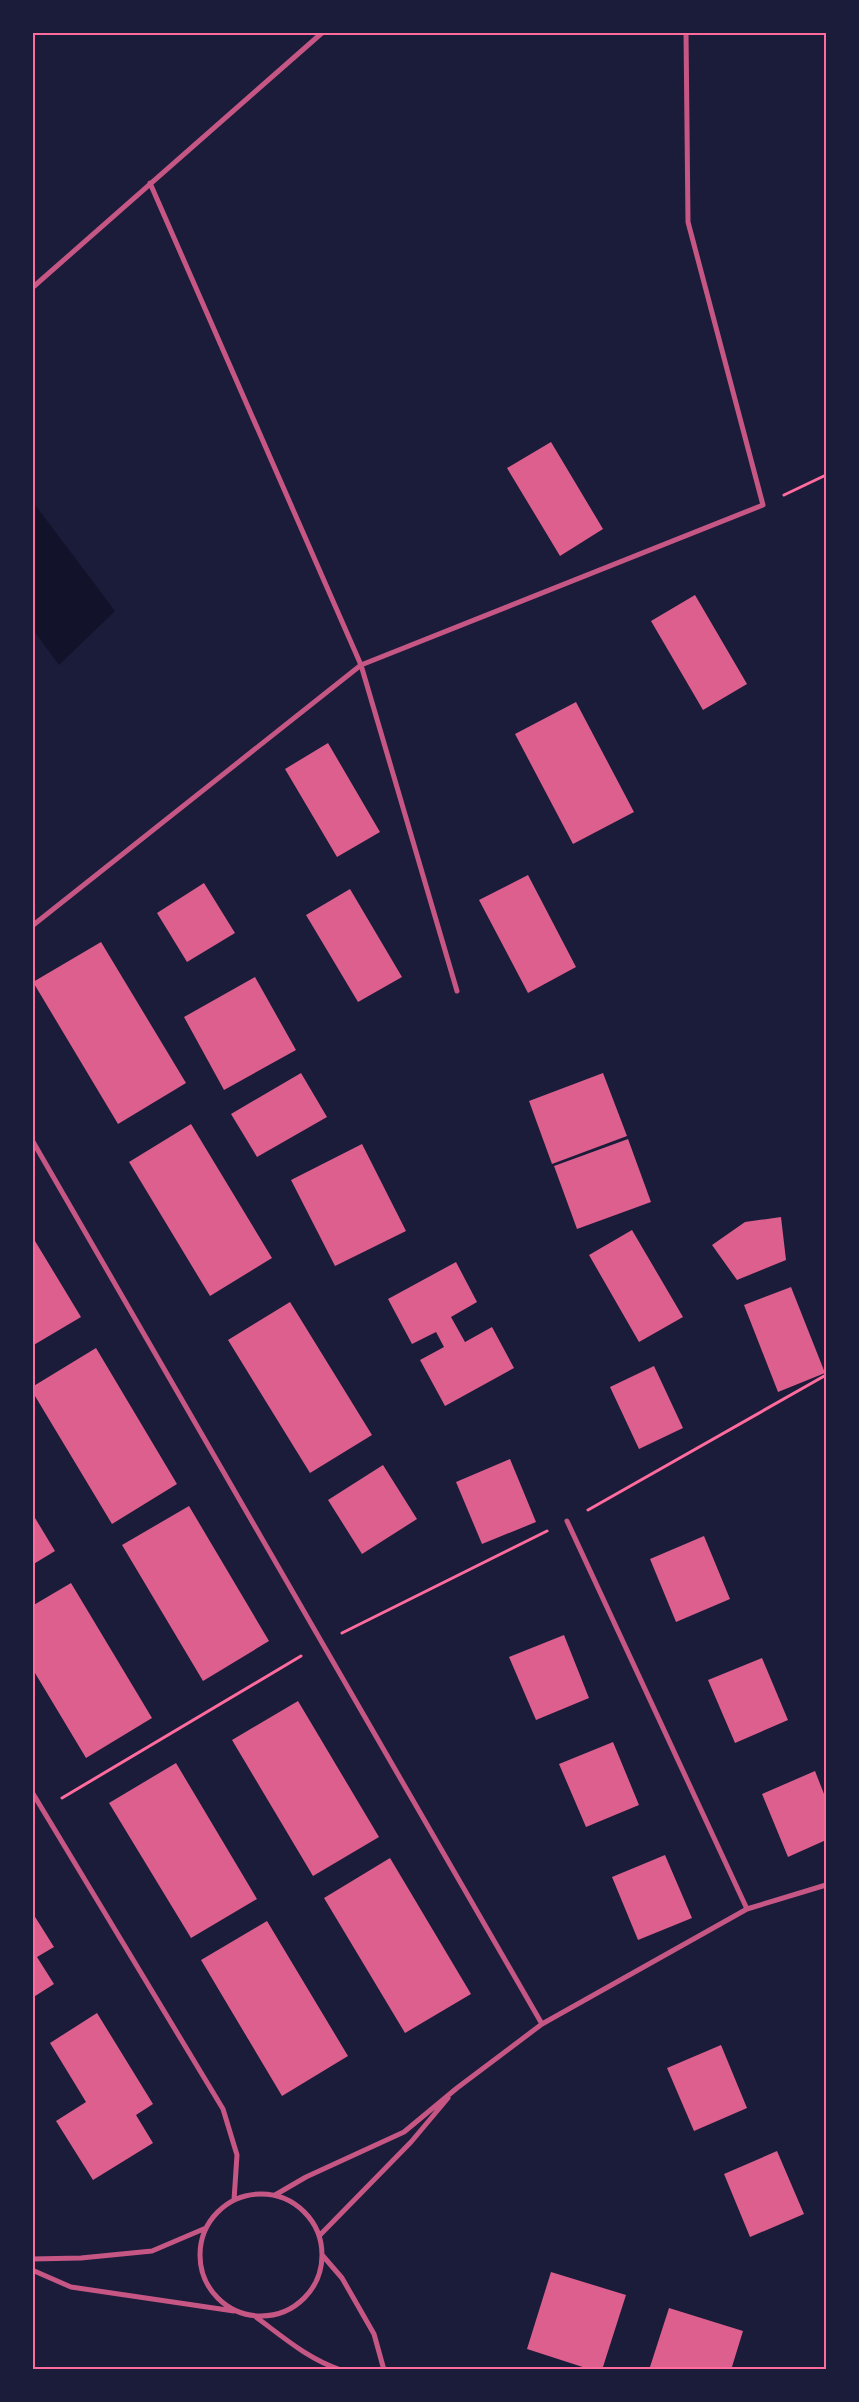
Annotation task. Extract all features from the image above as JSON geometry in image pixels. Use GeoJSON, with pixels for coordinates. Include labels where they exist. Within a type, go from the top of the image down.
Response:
{"type":"FeatureCollection","features":[{"type":"Feature","properties":{"kind":"street"},"geometry":{"type":"LineString","coordinates":[[32,288],[323,32]]}},
{"type":"Feature","properties":{"kind":"street"},"geometry":{"type":"LineString","coordinates":[[32,926],[361,665],[763,505],[688,222],[686,32]]}},
{"type":"Feature","properties":{"kind":"street"},"geometry":{"type":"LineString","coordinates":[[150,183],[361,665],[457,991]]}},
{"type":"Feature","properties":{"kind":"street"},"geometry":{"type":"LineString","coordinates":[[32,1140],[542,2024]]}},
{"type":"Feature","properties":{"kind":"street"},"geometry":{"type":"LineString","coordinates":[[567,1521],[747,1909]]}},
{"type":"Feature","properties":{"kind":"street"},"geometry":{"type":"LineString","coordinates":[[32,1792],[223,2110],[237,2155],[234,2200]]}},
{"type":"Feature","properties":{"kind":"street"},"geometry":{"type":"LineString","coordinates":[[275,2195],[306,2177],[404,2132],[457,2088],[542,2024],[747,1909],[826,1885]]}},
{"type":"Feature","properties":{"kind":"street"},"geometry":{"type":"LineString","coordinates":[[320,2235],[410,2142],[457,2088]]}},
{"type":"Feature","properties":{"kind":"street"},"geometry":{"type":"LineString","coordinates":[[32,2270],[70,2287],[237,2311],[256,2316],[276,2315],[299,2303],[309,2294],[319,2276],[323,2256],[320,2235],[310,2217],[294,2203],[275,2195],[254,2194],[234,2200],[218,2212],[206,2228],[200,2247],[201,2266],[208,2286],[220,2301],[237,2311]]}},
{"type":"Feature","properties":{"kind":"street"},"geometry":{"type":"LineString","coordinates":[[32,2259],[81,2258],[152,2251],[206,2228]]}},
{"type":"Feature","properties":{"kind":"street"},"geometry":{"type":"LineString","coordinates":[[323,2256],[342,2278],[374,2334],[384,2370]]}},
{"type":"Feature","properties":{"kind":"street"},"geometry":{"type":"LineString","coordinates":[[256,2316],[301,2351],[340,2370]]}},
{"type":"Feature","properties":{"kind":"path"},"geometry":{"type":"LineString","coordinates":[[763,505],[826,475]]}},
{"type":"Feature","properties":{"kind":"path"},"geometry":{"type":"LineString","coordinates":[[43,1809],[323,1643]]}},
{"type":"Feature","properties":{"kind":"shaded area"},"geometry":{"type":"Polygon","coordinates":[[[33,502],[115,611],[59,665],[33,630],[33,502]]]}},
{"type":"Feature","properties":{"kind":"building"},"geometry":{"type":"Polygon","coordinates":[[[551,442],[603,529],[560,556],[507,468],[551,442]]]}},
{"type":"Feature","properties":{"kind":"building"},"geometry":{"type":"Polygon","coordinates":[[[695,595],[747,684],[703,710],[651,621],[695,595]]]}},
{"type":"Feature","properties":{"kind":"building"},"geometry":{"type":"Polygon","coordinates":[[[576,702],[634,812],[573,844],[515,734],[576,702]]]}},
{"type":"Feature","properties":{"kind":"building"},"geometry":{"type":"Polygon","coordinates":[[[328,743],[380,832],[337,857],[285,769],[328,743]]]}},
{"type":"Feature","properties":{"kind":"building"},"geometry":{"type":"Polygon","coordinates":[[[528,875],[576,967],[528,993],[479,900],[528,875]]]}},
{"type":"Feature","properties":{"kind":"building"},"geometry":{"type":"Polygon","coordinates":[[[204,883],[235,933],[187,962],[157,913],[204,883]]]}},
{"type":"Feature","properties":{"kind":"building"},"geometry":{"type":"Polygon","coordinates":[[[350,889],[402,977],[358,1002],[306,915],[350,889]]]}},
{"type":"Feature","properties":{"kind":"building"},"geometry":{"type":"Polygon","coordinates":[[[101,942],[186,1083],[118,1124],[33,982],[101,942]]]}},
{"type":"Feature","properties":{"kind":"building"},"geometry":{"type":"Polygon","coordinates":[[[255,977],[296,1050],[224,1090],[184,1017],[255,977]]]}},
{"type":"Feature","properties":{"kind":"building"},"geometry":{"type":"Polygon","coordinates":[[[301,1073],[327,1117],[257,1157],[231,1114],[301,1073]]]}},
{"type":"Feature","properties":{"kind":"building"},"geometry":{"type":"Polygon","coordinates":[[[603,1073],[627,1136],[552,1164],[529,1101],[603,1073]]]}},
{"type":"Feature","properties":{"kind":"building"},"geometry":{"type":"Polygon","coordinates":[[[191,1124],[272,1258],[210,1296],[129,1162],[191,1124]]]}},
{"type":"Feature","properties":{"kind":"building"},"geometry":{"type":"Polygon","coordinates":[[[628,1139],[651,1202],[577,1229],[554,1166],[628,1139]]]}},
{"type":"Feature","properties":{"kind":"building"},"geometry":{"type":"Polygon","coordinates":[[[362,1144],[406,1231],[335,1266],[291,1180],[362,1144]]]}},
{"type":"Feature","properties":{"kind":"building"},"geometry":{"type":"Polygon","coordinates":[[[781,1217],[786,1260],[737,1280],[712,1245],[745,1222],[781,1217]]]}},
{"type":"Feature","properties":{"kind":"building"},"geometry":{"type":"Polygon","coordinates":[[[632,1230],[683,1317],[639,1342],[589,1255],[632,1230]]]}},
{"type":"Feature","properties":{"kind":"building"},"geometry":{"type":"Polygon","coordinates":[[[32,1236],[81,1317],[32,1346],[32,1236]]]}},
{"type":"Feature","properties":{"kind":"building"},"geometry":{"type":"Polygon","coordinates":[[[456,1262],[477,1302],[451,1317],[465,1342],[492,1327],[514,1368],[445,1406],[420,1360],[444,1347],[436,1332],[412,1344],[388,1299],[456,1262]]]}},
{"type":"Feature","properties":{"kind":"building"},"geometry":{"type":"Polygon","coordinates":[[[791,1287],[825,1373],[778,1392],[744,1305],[791,1287]]]}},
{"type":"Feature","properties":{"kind":"building"},"geometry":{"type":"Polygon","coordinates":[[[290,1302],[372,1435],[310,1473],[228,1340],[290,1302]]]}},
{"type":"Feature","properties":{"kind":"building"},"geometry":{"type":"Polygon","coordinates":[[[96,1348],[177,1484],[112,1524],[32,1391],[32,1387],[96,1348]]]}},
{"type":"Feature","properties":{"kind":"building"},"geometry":{"type":"Polygon","coordinates":[[[654,1366],[683,1428],[639,1449],[610,1387],[654,1366]]]}},
{"type":"Feature","properties":{"kind":"building"},"geometry":{"type":"Polygon","coordinates":[[[510,1459],[536,1522],[482,1544],[456,1482],[510,1459]]]}},
{"type":"Feature","properties":{"kind":"building"},"geometry":{"type":"Polygon","coordinates":[[[383,1465],[417,1519],[362,1554],[328,1500],[383,1465]]]}},
{"type":"Feature","properties":{"kind":"building"},"geometry":{"type":"Polygon","coordinates":[[[189,1506],[269,1641],[203,1681],[122,1545],[189,1506]]]}},
{"type":"Feature","properties":{"kind":"building"},"geometry":{"type":"Polygon","coordinates":[[[32,1513],[55,1551],[32,1565],[32,1513]]]}},
{"type":"Feature","properties":{"kind":"building"},"geometry":{"type":"Polygon","coordinates":[[[704,1536],[730,1599],[676,1622],[650,1559],[704,1536]]]}},
{"type":"Feature","properties":{"kind":"building"},"geometry":{"type":"Polygon","coordinates":[[[71,1583],[152,1718],[86,1758],[32,1668],[32,1606],[71,1583]]]}},
{"type":"Feature","properties":{"kind":"building"},"geometry":{"type":"Polygon","coordinates":[[[564,1635],[589,1698],[536,1720],[509,1657],[564,1635]]]}},
{"type":"Feature","properties":{"kind":"building"},"geometry":{"type":"Polygon","coordinates":[[[762,1658],[788,1720],[735,1743],[708,1680],[762,1658]]]}},
{"type":"Feature","properties":{"kind":"building"},"geometry":{"type":"Polygon","coordinates":[[[298,1701],[379,1837],[313,1876],[232,1740],[298,1701]]]}},
{"type":"Feature","properties":{"kind":"building"},"geometry":{"type":"Polygon","coordinates":[[[613,1742],[639,1805],[586,1827],[559,1764],[613,1742]]]}},
{"type":"Feature","properties":{"kind":"building"},"geometry":{"type":"Polygon","coordinates":[[[176,1763],[257,1899],[191,1938],[109,1803],[176,1763]]]}},
{"type":"Feature","properties":{"kind":"building"},"geometry":{"type":"Polygon","coordinates":[[[815,1771],[826,1799],[826,1840],[788,1857],[762,1794],[815,1771]]]}},
{"type":"Feature","properties":{"kind":"building"},"geometry":{"type":"Polygon","coordinates":[[[665,1855],[692,1918],[638,1940],[612,1877],[665,1855]]]}},
{"type":"Feature","properties":{"kind":"building"},"geometry":{"type":"Polygon","coordinates":[[[390,1858],[471,1994],[405,2033],[324,1898],[390,1858]]]}},
{"type":"Feature","properties":{"kind":"building"},"geometry":{"type":"Polygon","coordinates":[[[32,1912],[54,1947],[37,1957],[54,1984],[32,1998],[32,1912]]]}},
{"type":"Feature","properties":{"kind":"building"},"geometry":{"type":"Polygon","coordinates":[[[267,1921],[348,2056],[282,2096],[201,1960],[267,1921]]]}},
{"type":"Feature","properties":{"kind":"building"},"geometry":{"type":"Polygon","coordinates":[[[97,2013],[153,2104],[136,2115],[153,2143],[93,2180],[56,2121],[86,2102],[50,2043],[97,2013]]]}},
{"type":"Feature","properties":{"kind":"building"},"geometry":{"type":"Polygon","coordinates":[[[721,2045],[747,2108],[694,2131],[667,2068],[721,2045]]]}},
{"type":"Feature","properties":{"kind":"building"},"geometry":{"type":"Polygon","coordinates":[[[777,2151],[804,2214],[750,2237],[724,2174],[777,2151]]]}},
{"type":"Feature","properties":{"kind":"building"},"geometry":{"type":"Polygon","coordinates":[[[551,2272],[626,2295],[602,2370],[592,2370],[527,2349],[551,2272]]]}},
{"type":"Feature","properties":{"kind":"building"},"geometry":{"type":"Polygon","coordinates":[[[669,2308],[743,2331],[731,2370],[649,2370],[669,2308]]]}}]}
